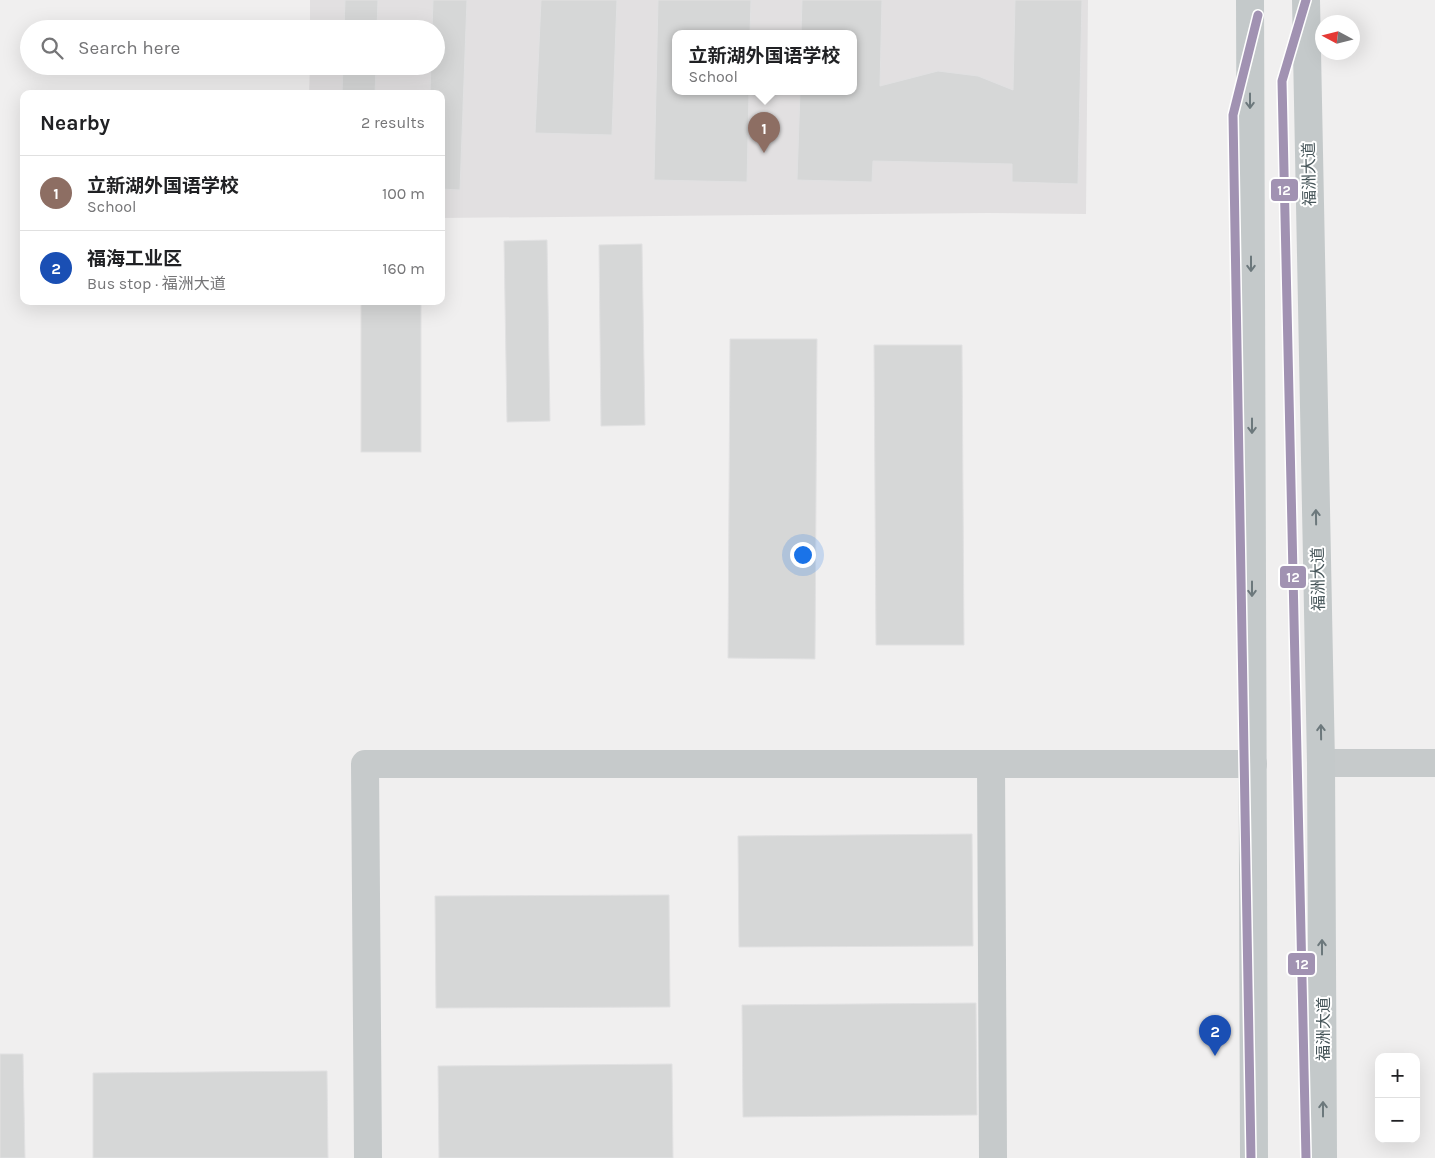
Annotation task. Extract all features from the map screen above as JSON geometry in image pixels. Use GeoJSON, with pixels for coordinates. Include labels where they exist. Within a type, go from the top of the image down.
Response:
{"type":"FeatureCollection","features":[{"type":"Feature","properties":{"kind":"main road"},"geometry":{"type":"LineString","coordinates":[[1250,0],[1254,1158]]}},
{"type":"Feature","properties":{"kind":"main road","name":"福洲大道"},"geometry":{"type":"LineString","coordinates":[[1306,0],[1322,762],[1323,1158]]}},
{"type":"Feature","properties":{"kind":"street"},"geometry":{"type":"LineString","coordinates":[[1322,762],[1435,763]]}},
{"type":"Feature","properties":{"kind":"street"},"geometry":{"type":"LineString","coordinates":[[368,1158],[365,764],[1253,764]]}},
{"type":"Feature","properties":{"kind":"street"},"geometry":{"type":"LineString","coordinates":[[992,764],[993,1158]]}},
{"type":"Feature","properties":{"kind":"shaded area"},"geometry":{"type":"Polygon","coordinates":[[[310,0],[1088,0],[1086,214],[988,213],[445,218],[445,90],[309,90],[310,75],[445,75],[445,20],[310,20],[310,0]]]}},
{"type":"Feature","properties":{"kind":"building"},"geometry":{"type":"Polygon","coordinates":[[[345,0],[378,0],[377,20],[344,20],[345,0]]]}},
{"type":"Feature","properties":{"kind":"building"},"geometry":{"type":"Polygon","coordinates":[[[433,0],[467,0],[460,190],[445,189],[445,90],[430,90],[431,75],[445,75],[445,20],[432,20],[433,0]]]}},
{"type":"Feature","properties":{"kind":"building"},"geometry":{"type":"Polygon","coordinates":[[[541,0],[617,0],[612,135],[535,133],[541,0]]]}},
{"type":"Feature","properties":{"kind":"building"},"geometry":{"type":"Polygon","coordinates":[[[658,0],[751,0],[750,30],[672,30],[672,95],[749,95],[747,182],[654,180],[658,0]]]}},
{"type":"Feature","properties":{"kind":"building"},"geometry":{"type":"Polygon","coordinates":[[[802,0],[882,0],[880,86],[938,71],[978,76],[1013,90],[1015,0],[1082,0],[1078,184],[1012,182],[1012,164],[873,161],[872,182],[797,180],[800,95],[857,95],[857,30],[801,30],[802,0]]]}},
{"type":"Feature","properties":{"kind":"building"},"geometry":{"type":"Polygon","coordinates":[[[343,75],[376,75],[375,90],[342,90],[343,75]]]}},
{"type":"Feature","properties":{"kind":"building"},"geometry":{"type":"Polygon","coordinates":[[[547,240],[550,421],[507,422],[504,241],[547,240]]]}},
{"type":"Feature","properties":{"kind":"building"},"geometry":{"type":"Polygon","coordinates":[[[642,244],[645,425],[601,426],[599,245],[642,244]]]}},
{"type":"Feature","properties":{"kind":"building"},"geometry":{"type":"Polygon","coordinates":[[[361,305],[421,305],[421,452],[361,452],[361,305]]]}},
{"type":"Feature","properties":{"kind":"building"},"geometry":{"type":"Polygon","coordinates":[[[730,339],[817,339],[815,659],[728,658],[730,339]]]}},
{"type":"Feature","properties":{"kind":"building"},"geometry":{"type":"Polygon","coordinates":[[[874,345],[962,345],[964,645],[876,645],[874,345]]]}},
{"type":"Feature","properties":{"kind":"building"},"geometry":{"type":"Polygon","coordinates":[[[972,834],[973,946],[739,947],[738,836],[972,834]]]}},
{"type":"Feature","properties":{"kind":"building"},"geometry":{"type":"Polygon","coordinates":[[[669,895],[670,1007],[436,1008],[435,896],[669,895]]]}},
{"type":"Feature","properties":{"kind":"building"},"geometry":{"type":"Polygon","coordinates":[[[976,1003],[977,1115],[743,1117],[742,1005],[976,1003]]]}},
{"type":"Feature","properties":{"kind":"building"},"geometry":{"type":"Polygon","coordinates":[[[0,1054],[23,1054],[25,1158],[0,1158],[0,1054]]]}},
{"type":"Feature","properties":{"kind":"building"},"geometry":{"type":"Polygon","coordinates":[[[672,1064],[673,1158],[439,1158],[438,1066],[672,1064]]]}},
{"type":"Feature","properties":{"kind":"building"},"geometry":{"type":"Polygon","coordinates":[[[327,1071],[328,1158],[93,1158],[93,1073],[327,1071]]]}},
{"type":"Feature","properties":{"kind":"transit line","name":"12"},"geometry":{"type":"LineString","coordinates":[[1306,0],[1282,81],[1306,1158]]}},
{"type":"Feature","properties":{"kind":"transit line","name":"12"},"geometry":{"type":"LineString","coordinates":[[1251,1158],[1233,115],[1258,15]]}},
{"type":"Feature","properties":{"kind":"place","name":"立新湖外国语学校"},"geometry":{"type":"Point","coordinates":[764,153]}},
{"type":"Feature","properties":{"kind":"place","name":"福海工业区"},"geometry":{"type":"Point","coordinates":[1215,1056]}}]}
